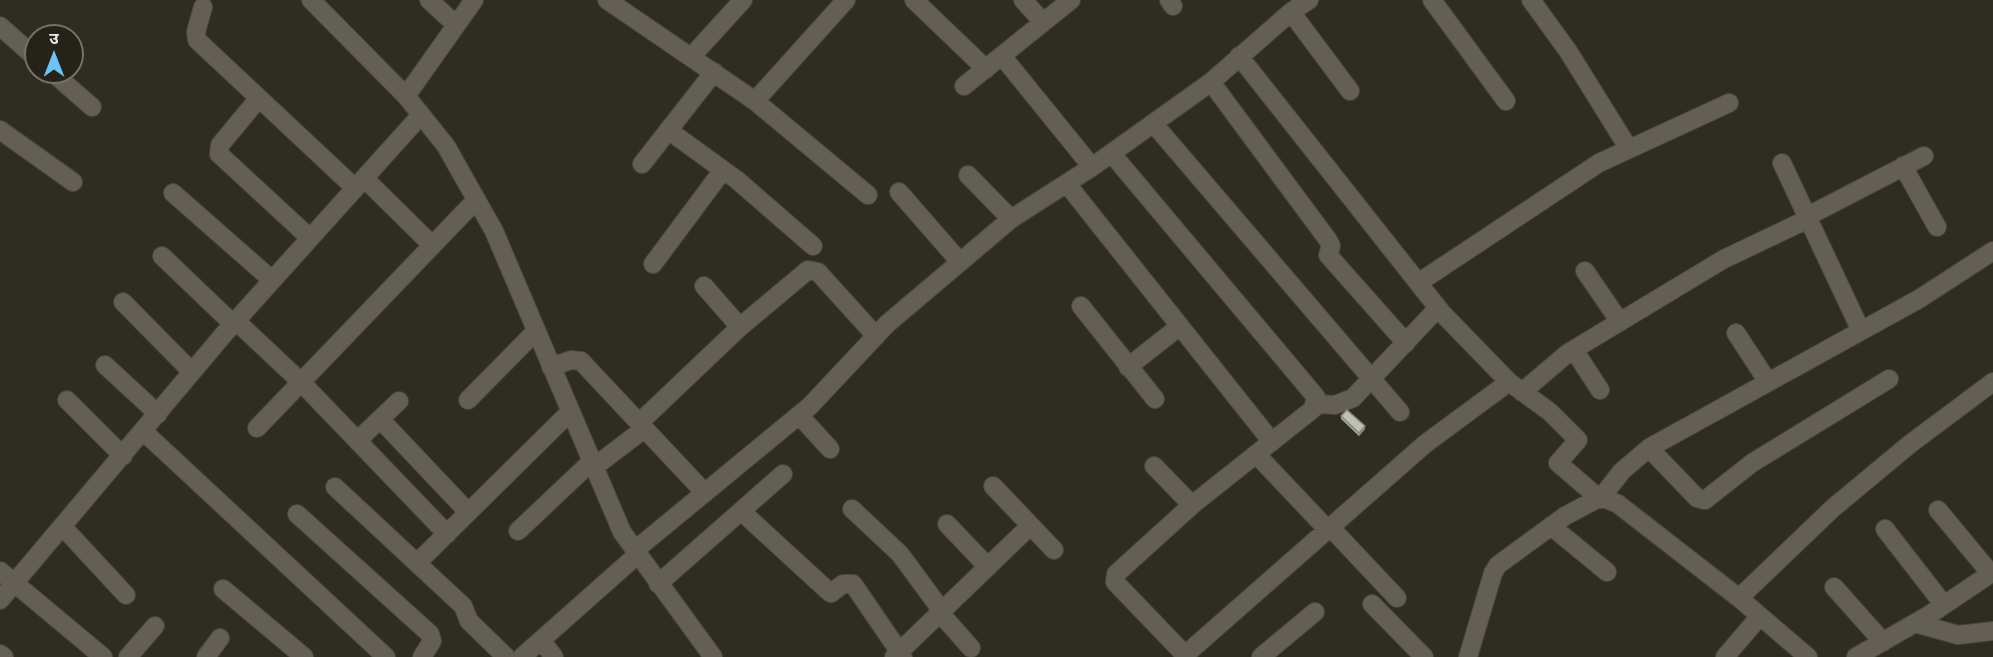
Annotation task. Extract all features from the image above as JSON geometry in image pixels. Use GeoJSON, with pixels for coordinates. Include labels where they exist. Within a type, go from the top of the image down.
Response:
{"type":"FeatureCollection","features":[{"type":"Feature","properties":{"kind":"street"},"geometry":{"type":"LineString","coordinates":[[311,0],[406,96],[446,146],[494,231],[622,532],[713,657]]}},
{"type":"Feature","properties":{"kind":"street"},"geometry":{"type":"LineString","coordinates":[[429,0],[456,25]]}},
{"type":"Feature","properties":{"kind":"street"},"geometry":{"type":"LineString","coordinates":[[406,96],[474,0]]}},
{"type":"Feature","properties":{"kind":"street"},"geometry":{"type":"LineString","coordinates":[[608,0],[755,100],[868,195]]}},
{"type":"Feature","properties":{"kind":"street"},"geometry":{"type":"LineString","coordinates":[[692,56],[743,0]]}},
{"type":"Feature","properties":{"kind":"street"},"geometry":{"type":"LineString","coordinates":[[755,100],[846,0]]}},
{"type":"Feature","properties":{"kind":"street"},"geometry":{"type":"LineString","coordinates":[[914,0],[986,69]]}},
{"type":"Feature","properties":{"kind":"street"},"geometry":{"type":"LineString","coordinates":[[1023,0],[1043,22]]}},
{"type":"Feature","properties":{"kind":"street"},"geometry":{"type":"LineString","coordinates":[[964,86],[1071,0]]}},
{"type":"Feature","properties":{"kind":"street"},"geometry":{"type":"LineString","coordinates":[[522,657],[636,553],[799,415],[876,336],[1011,219],[1112,154],[1211,82],[1291,12],[1309,0]]}},
{"type":"Feature","properties":{"kind":"street"},"geometry":{"type":"LineString","coordinates":[[1432,0],[1506,101]]}},
{"type":"Feature","properties":{"kind":"street"},"geometry":{"type":"LineString","coordinates":[[1531,0],[1568,51],[1629,148]]}},
{"type":"Feature","properties":{"kind":"street"},"geometry":{"type":"LineString","coordinates":[[203,7],[196,32],[197,40],[259,98],[432,245]]}},
{"type":"Feature","properties":{"kind":"street"},"geometry":{"type":"LineString","coordinates":[[1291,12],[1350,91]]}},
{"type":"Feature","properties":{"kind":"street"},"geometry":{"type":"LineString","coordinates":[[0,26],[24,47]]}},
{"type":"Feature","properties":{"kind":"street"},"geometry":{"type":"LineString","coordinates":[[1002,56],[1092,167]]}},
{"type":"Feature","properties":{"kind":"street"},"geometry":{"type":"LineString","coordinates":[[1239,56],[1438,308],[1516,387],[1550,412],[1578,440],[1558,463],[1600,500],[1618,504],[1739,598],[1808,657]]}},
{"type":"Feature","properties":{"kind":"street"},"geometry":{"type":"LineString","coordinates":[[642,164],[714,72]]}},
{"type":"Feature","properties":{"kind":"street"},"geometry":{"type":"LineString","coordinates":[[1211,82],[1328,240],[1331,246],[1328,255],[1406,343]]}},
{"type":"Feature","properties":{"kind":"street"},"geometry":{"type":"LineString","coordinates":[[66,84],[92,107]]}},
{"type":"Feature","properties":{"kind":"street"},"geometry":{"type":"LineString","coordinates":[[259,98],[220,145],[219,154],[310,238]]}},
{"type":"Feature","properties":{"kind":"street"},"geometry":{"type":"LineString","coordinates":[[1418,283],[1580,175],[1629,148],[1729,103]]}},
{"type":"Feature","properties":{"kind":"street"},"geometry":{"type":"LineString","coordinates":[[0,600],[235,322],[421,115]]}},
{"type":"Feature","properties":{"kind":"street"},"geometry":{"type":"LineString","coordinates":[[1153,123],[1400,412]]}},
{"type":"Feature","properties":{"kind":"street"},"geometry":{"type":"LineString","coordinates":[[0,130],[73,182]]}},
{"type":"Feature","properties":{"kind":"street"},"geometry":{"type":"LineString","coordinates":[[668,130],[723,170],[813,246]]}},
{"type":"Feature","properties":{"kind":"street"},"geometry":{"type":"LineString","coordinates":[[1112,154],[1312,392],[1316,404]]}},
{"type":"Feature","properties":{"kind":"street"},"geometry":{"type":"LineString","coordinates":[[1438,308],[1353,398],[1344,403],[1316,404],[1192,505],[1114,578],[1115,582],[1186,656],[1425,444],[1724,259],[1924,156]]}},
{"type":"Feature","properties":{"kind":"street"},"geometry":{"type":"LineString","coordinates":[[1782,163],[1861,331]]}},
{"type":"Feature","properties":{"kind":"street"},"geometry":{"type":"LineString","coordinates":[[1903,166],[1937,227]]}},
{"type":"Feature","properties":{"kind":"street"},"geometry":{"type":"LineString","coordinates":[[653,264],[723,170]]}},
{"type":"Feature","properties":{"kind":"street"},"geometry":{"type":"LineString","coordinates":[[968,175],[1011,219]]}},
{"type":"Feature","properties":{"kind":"street"},"geometry":{"type":"LineString","coordinates":[[1067,184],[1272,442]]}},
{"type":"Feature","properties":{"kind":"street"},"geometry":{"type":"LineString","coordinates":[[899,192],[960,262]]}},
{"type":"Feature","properties":{"kind":"street"},"geometry":{"type":"LineString","coordinates":[[173,193],[272,280]]}},
{"type":"Feature","properties":{"kind":"street"},"geometry":{"type":"LineString","coordinates":[[257,428],[476,200]]}},
{"type":"Feature","properties":{"kind":"street"},"geometry":{"type":"LineString","coordinates":[[1468,657],[1493,573],[1511,554],[1551,526],[1600,500],[1622,471],[1649,448],[1919,299],[1993,251]]}},
{"type":"Feature","properties":{"kind":"street"},"geometry":{"type":"LineString","coordinates":[[162,256],[301,382],[447,534]]}},
{"type":"Feature","properties":{"kind":"street"},"geometry":{"type":"LineString","coordinates":[[518,531],[593,464],[642,426],[740,327],[802,272],[813,270],[876,336]]}},
{"type":"Feature","properties":{"kind":"street"},"geometry":{"type":"LineString","coordinates":[[1585,271],[1620,322]]}},
{"type":"Feature","properties":{"kind":"street"},"geometry":{"type":"LineString","coordinates":[[704,286],[740,327]]}},
{"type":"Feature","properties":{"kind":"street"},"geometry":{"type":"LineString","coordinates":[[123,302],[192,372]]}},
{"type":"Feature","properties":{"kind":"street"},"geometry":{"type":"LineString","coordinates":[[1081,306],[1155,399]]}},
{"type":"Feature","properties":{"kind":"street"},"geometry":{"type":"LineString","coordinates":[[1128,367],[1180,326]]}},
{"type":"Feature","properties":{"kind":"street"},"geometry":{"type":"LineString","coordinates":[[468,400],[536,331]]}},
{"type":"Feature","properties":{"kind":"street"},"geometry":{"type":"LineString","coordinates":[[1736,333],[1768,382]]}},
{"type":"Feature","properties":{"kind":"street"},"geometry":{"type":"LineString","coordinates":[[1574,350],[1600,390]]}},
{"type":"Feature","properties":{"kind":"street"},"geometry":{"type":"LineString","coordinates":[[552,367],[571,360],[581,361],[705,493]]}},
{"type":"Feature","properties":{"kind":"street"},"geometry":{"type":"LineString","coordinates":[[105,365],[158,414]]}},
{"type":"Feature","properties":{"kind":"street"},"geometry":{"type":"LineString","coordinates":[[1649,448],[1697,498],[1705,500],[1752,463],[1889,379]]}},
{"type":"Feature","properties":{"kind":"street"},"geometry":{"type":"LineString","coordinates":[[1739,598],[1833,508],[1910,444],[1990,391]]}},
{"type":"Feature","properties":{"kind":"street"},"geometry":{"type":"LineString","coordinates":[[67,400],[123,456]]}},
{"type":"Feature","properties":{"kind":"street"},"geometry":{"type":"LineString","coordinates":[[358,440],[399,402]]}},
{"type":"Feature","properties":{"kind":"street"},"geometry":{"type":"LineString","coordinates":[[417,563],[570,412]]}},
{"type":"Feature","properties":{"kind":"street"},"geometry":{"type":"LineString","coordinates":[[799,415],[830,449]]}},
{"type":"Feature","properties":{"kind":"street"},"geometry":{"type":"LineString","coordinates":[[380,419],[468,512]]}},
{"type":"Feature","properties":{"kind":"street"},"geometry":{"type":"LineString","coordinates":[[143,432],[386,657]]}},
{"type":"Feature","properties":{"kind":"street"},"geometry":{"type":"LineString","coordinates":[[1256,454],[1397,598]]}},
{"type":"Feature","properties":{"kind":"street"},"geometry":{"type":"LineString","coordinates":[[1154,466],[1192,505]]}},
{"type":"Feature","properties":{"kind":"street"},"geometry":{"type":"LineString","coordinates":[[658,584],[783,474]]}},
{"type":"Feature","properties":{"kind":"street"},"geometry":{"type":"LineString","coordinates":[[993,486],[1053,550]]}},
{"type":"Feature","properties":{"kind":"street"},"geometry":{"type":"LineString","coordinates":[[335,487],[464,606],[469,621],[506,657]]}},
{"type":"Feature","properties":{"kind":"street"},"geometry":{"type":"LineString","coordinates":[[852,509],[900,554],[941,612],[971,648]]}},
{"type":"Feature","properties":{"kind":"street"},"geometry":{"type":"LineString","coordinates":[[1856,657],[1915,623],[1992,573],[1938,510]]}},
{"type":"Feature","properties":{"kind":"street"},"geometry":{"type":"LineString","coordinates":[[741,511],[827,590],[831,592],[843,584],[854,584],[899,656],[1030,526]]}},
{"type":"Feature","properties":{"kind":"street"},"geometry":{"type":"LineString","coordinates":[[297,514],[430,633],[432,641],[421,656]]}},
{"type":"Feature","properties":{"kind":"street"},"geometry":{"type":"LineString","coordinates":[[947,524],[988,567]]}},
{"type":"Feature","properties":{"kind":"street"},"geometry":{"type":"LineString","coordinates":[[62,526],[126,596]]}},
{"type":"Feature","properties":{"kind":"street"},"geometry":{"type":"LineString","coordinates":[[1551,526],[1607,572]]}},
{"type":"Feature","properties":{"kind":"street"},"geometry":{"type":"LineString","coordinates":[[1885,529],[1944,605]]}},
{"type":"Feature","properties":{"kind":"street"},"geometry":{"type":"LineString","coordinates":[[0,571],[104,657]]}},
{"type":"Feature","properties":{"kind":"street"},"geometry":{"type":"LineString","coordinates":[[1834,587],[1883,642]]}},
{"type":"Feature","properties":{"kind":"street"},"geometry":{"type":"LineString","coordinates":[[223,589],[304,657]]}},
{"type":"Feature","properties":{"kind":"street"},"geometry":{"type":"LineString","coordinates":[[1372,604],[1424,657]]}},
{"type":"Feature","properties":{"kind":"street"},"geometry":{"type":"LineString","coordinates":[[1262,657],[1315,612]]}},
{"type":"Feature","properties":{"kind":"street"},"geometry":{"type":"LineString","coordinates":[[1725,657],[1760,616]]}},
{"type":"Feature","properties":{"kind":"street"},"geometry":{"type":"LineString","coordinates":[[1915,623],[1958,635],[1993,632]]}},
{"type":"Feature","properties":{"kind":"street"},"geometry":{"type":"LineString","coordinates":[[128,657],[155,626]]}},
{"type":"Feature","properties":{"kind":"street"},"geometry":{"type":"LineString","coordinates":[[206,657],[220,638]]}},
{"type":"Feature","properties":{"kind":"street"},"geometry":{"type":"LineString","coordinates":[[541,640],[555,657]]}},
{"type":"Feature","properties":{"kind":"street"},"geometry":{"type":"LineString","coordinates":[[0,654],[4,657]]}},
{"type":"Feature","properties":{"kind":"building"},"geometry":{"type":"Polygon","coordinates":[[[1347,410],[1365,426],[1359,433],[1341,416],[1347,410]]]}}]}
